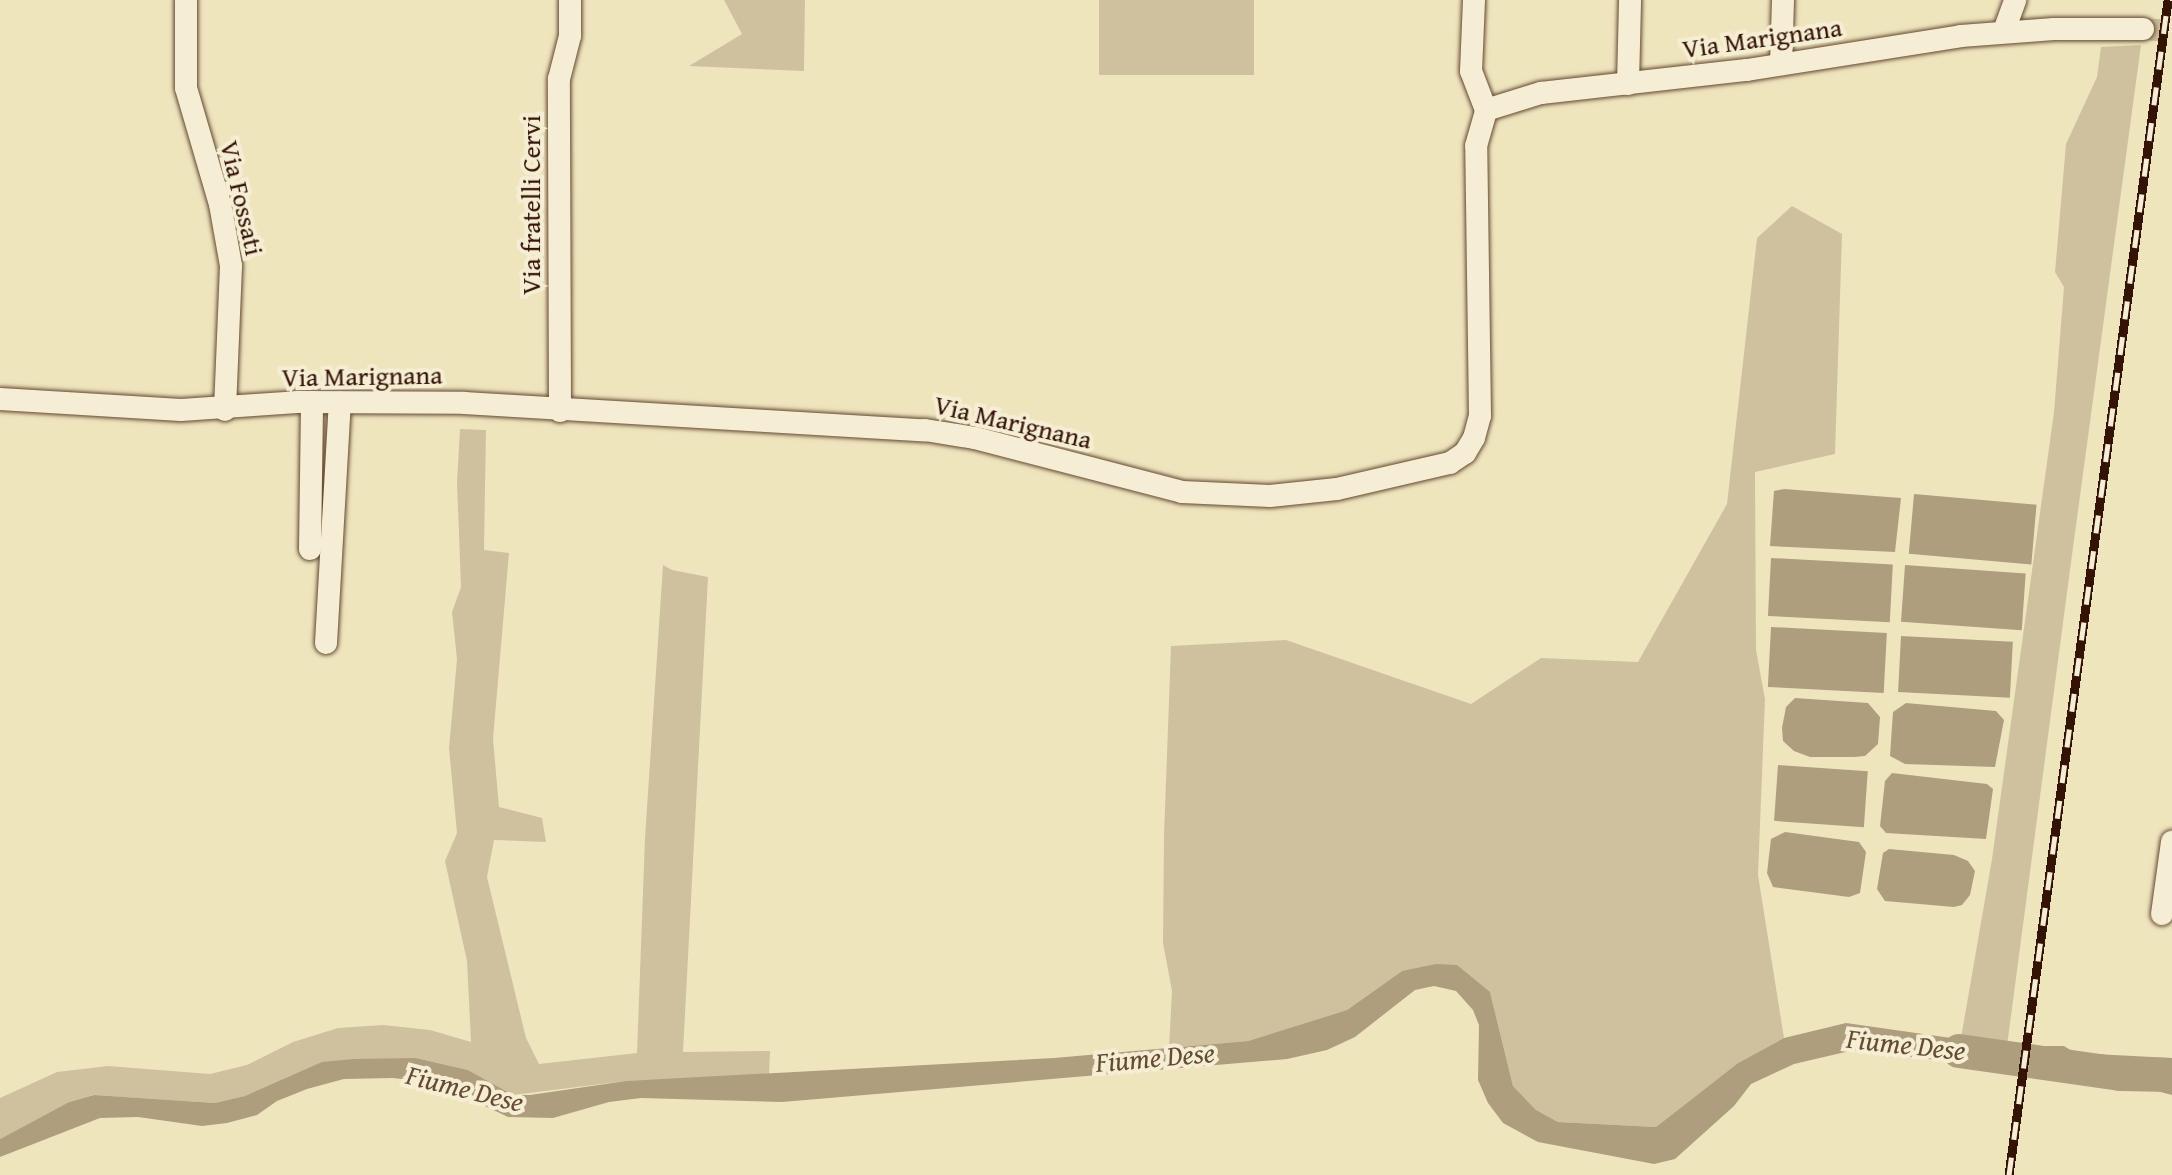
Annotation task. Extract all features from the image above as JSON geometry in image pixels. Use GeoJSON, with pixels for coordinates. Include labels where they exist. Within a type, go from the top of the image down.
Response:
{"type":"FeatureCollection","features":[{"type":"Feature","properties":{"kind":"street","name":"Via Fossati"},"geometry":{"type":"LineString","coordinates":[[186,0],[186,88],[220,204],[231,266],[225,410]]}},
{"type":"Feature","properties":{"kind":"street","name":"Via fratelli Cervi"},"geometry":{"type":"LineString","coordinates":[[560,411],[559,79],[570,36],[570,0]]}},
{"type":"Feature","properties":{"kind":"street"},"geometry":{"type":"LineString","coordinates":[[1474,0],[1471,71],[1486,110]]}},
{"type":"Feature","properties":{"kind":"street"},"geometry":{"type":"LineString","coordinates":[[1628,84],[1630,0]]}},
{"type":"Feature","properties":{"kind":"street"},"geometry":{"type":"LineString","coordinates":[[1781,64],[1783,0]]}},
{"type":"Feature","properties":{"kind":"street"},"geometry":{"type":"LineString","coordinates":[[2004,31],[2015,0]]}},
{"type":"Feature","properties":{"kind":"street","name":"Via Marignana"},"geometry":{"type":"LineString","coordinates":[[0,399],[137,409],[225,410],[312,402],[464,403],[925,430],[975,438],[1182,492],[1270,496],[1324,490],[1450,463],[1465,453],[1480,416],[1476,146],[1486,110],[1541,93],[1781,64],[2004,31],[2143,29]]}},
{"type":"Feature","properties":{"kind":"street"},"geometry":{"type":"LineString","coordinates":[[310,549],[312,402]]}},
{"type":"Feature","properties":{"kind":"street"},"geometry":{"type":"LineString","coordinates":[[326,643],[340,402]]}},
{"type":"Feature","properties":{"kind":"street"},"geometry":{"type":"LineString","coordinates":[[2162,914],[2172,842]]}},
{"type":"Feature","properties":{"kind":"shaded area"},"geometry":{"type":"Polygon","coordinates":[[[724,0],[805,0],[804,71],[689,66],[742,34],[724,0]]]}},
{"type":"Feature","properties":{"kind":"shaded area"},"geometry":{"type":"Polygon","coordinates":[[[1099,0],[1254,0],[1254,75],[1099,75],[1099,0]]]}},
{"type":"Feature","properties":{"kind":"shaded area"},"geometry":{"type":"Polygon","coordinates":[[[2141,45],[2007,1046],[1961,1038],[1992,859],[2054,412],[2064,287],[2055,272],[2066,144],[2097,77],[2101,47],[2141,45]]]}},
{"type":"Feature","properties":{"kind":"shaded area"},"geometry":{"type":"Polygon","coordinates":[[[1792,206],[1842,234],[1835,454],[1755,472],[1756,650],[1765,699],[1758,875],[1784,1038],[1738,1063],[1656,1127],[1558,1122],[1536,1110],[1513,1086],[1490,992],[1402,971],[1347,1010],[1248,1041],[1169,1048],[1172,991],[1163,943],[1171,646],[1286,640],[1471,704],[1541,658],[1638,662],[1727,504],[1757,238],[1792,206]]]}},
{"type":"Feature","properties":{"kind":"shaded area"},"geometry":{"type":"Polygon","coordinates":[[[460,429],[486,430],[484,550],[509,553],[493,739],[499,807],[542,818],[546,842],[494,840],[487,877],[526,1038],[539,1064],[637,1053],[645,838],[663,565],[672,570],[708,577],[683,1052],[770,1051],[769,1076],[626,1081],[513,1095],[468,1070],[416,1058],[215,1103],[93,1095],[69,1102],[0,1139],[0,1098],[57,1072],[108,1066],[210,1074],[247,1065],[293,1042],[338,1028],[383,1025],[430,1030],[471,1042],[467,961],[445,861],[457,833],[449,748],[457,659],[452,612],[461,587],[457,482],[460,429]]]}},
{"type":"Feature","properties":{"kind":"water"},"geometry":{"type":"Polygon","coordinates":[[[1784,489],[1901,498],[1895,552],[1770,546],[1774,491],[1784,489]]]}},
{"type":"Feature","properties":{"kind":"water"},"geometry":{"type":"Polygon","coordinates":[[[1914,494],[2037,505],[2031,564],[1909,554],[1914,494]]]}},
{"type":"Feature","properties":{"kind":"water"},"geometry":{"type":"Polygon","coordinates":[[[1771,558],[1893,564],[1890,622],[1768,616],[1771,558]]]}},
{"type":"Feature","properties":{"kind":"water"},"geometry":{"type":"Polygon","coordinates":[[[1905,565],[2026,573],[2022,630],[1901,622],[1905,565]]]}},
{"type":"Feature","properties":{"kind":"water"},"geometry":{"type":"Polygon","coordinates":[[[1771,627],[1887,633],[1884,693],[1768,687],[1771,627]]]}},
{"type":"Feature","properties":{"kind":"water"},"geometry":{"type":"Polygon","coordinates":[[[1901,636],[2013,642],[2010,698],[1898,692],[1901,636]]]}},
{"type":"Feature","properties":{"kind":"water"},"geometry":{"type":"Polygon","coordinates":[[[1795,698],[1868,703],[1880,717],[1878,744],[1865,756],[1854,757],[1810,757],[1794,751],[1783,741],[1782,728],[1786,707],[1795,698]]]}},
{"type":"Feature","properties":{"kind":"water"},"geometry":{"type":"Polygon","coordinates":[[[1906,703],[1996,711],[2004,720],[1995,767],[1905,764],[1890,756],[1893,712],[1906,703]]]}},
{"type":"Feature","properties":{"kind":"water"},"geometry":{"type":"Polygon","coordinates":[[[1778,765],[1868,771],[1864,827],[1774,821],[1778,765]]]}},
{"type":"Feature","properties":{"kind":"water"},"geometry":{"type":"Polygon","coordinates":[[[1892,773],[1987,784],[1993,789],[1986,839],[1886,833],[1880,826],[1885,781],[1892,773]]]}},
{"type":"Feature","properties":{"kind":"water"},"geometry":{"type":"Polygon","coordinates":[[[1785,832],[1859,842],[1866,852],[1860,893],[1849,897],[1773,887],[1767,873],[1771,839],[1785,832]]]}},
{"type":"Feature","properties":{"kind":"water"},"geometry":{"type":"Polygon","coordinates":[[[1889,849],[1954,855],[1968,861],[1975,871],[1970,895],[1962,905],[1954,907],[1885,901],[1877,889],[1883,853],[1889,849]]]}},
{"type":"Feature","properties":{"kind":"water"},"geometry":{"type":"Polygon","coordinates":[[[1436,964],[1457,965],[1490,992],[1513,1086],[1536,1110],[1558,1122],[1656,1127],[1738,1063],[1784,1038],[1846,1023],[2007,1046],[2003,1068],[1854,1050],[1794,1064],[1751,1084],[1734,1106],[1675,1159],[1654,1164],[1538,1142],[1503,1123],[1488,1103],[1478,1080],[1479,1025],[1473,1010],[1456,991],[1434,986],[1415,990],[1355,1037],[1327,1050],[1287,1059],[782,1102],[641,1098],[609,1102],[553,1118],[508,1117],[437,1083],[393,1078],[344,1079],[307,1089],[277,1101],[257,1115],[227,1123],[202,1126],[138,1117],[100,1118],[0,1157],[0,1139],[69,1102],[94,1095],[215,1103],[245,1096],[322,1062],[354,1059],[416,1058],[468,1070],[513,1095],[530,1095],[626,1081],[1054,1058],[1248,1041],[1347,1010],[1402,971],[1436,964]]]}},
{"type":"Feature","properties":{"kind":"water"},"geometry":{"type":"Polygon","coordinates":[[[2037,1046],[2064,1046],[2075,1053],[2172,1058],[2172,1095],[2138,1086],[2120,1074],[2101,1081],[2035,1072],[2037,1046]]]}},
{"type":"Feature","properties":{"kind":"waterway","name":"Fiume Dese"},"geometry":{"type":"LineString","coordinates":[[1959,1051],[2120,1074],[2172,1075]]}},
{"type":"Feature","properties":{"kind":"tunnel"},"geometry":{"type":"LineString","coordinates":[[2143,29],[2172,31]]}},
{"type":"Feature","properties":{"kind":"railway"},"geometry":{"type":"LineString","coordinates":[[2009,1175],[2168,0]]}}]}
